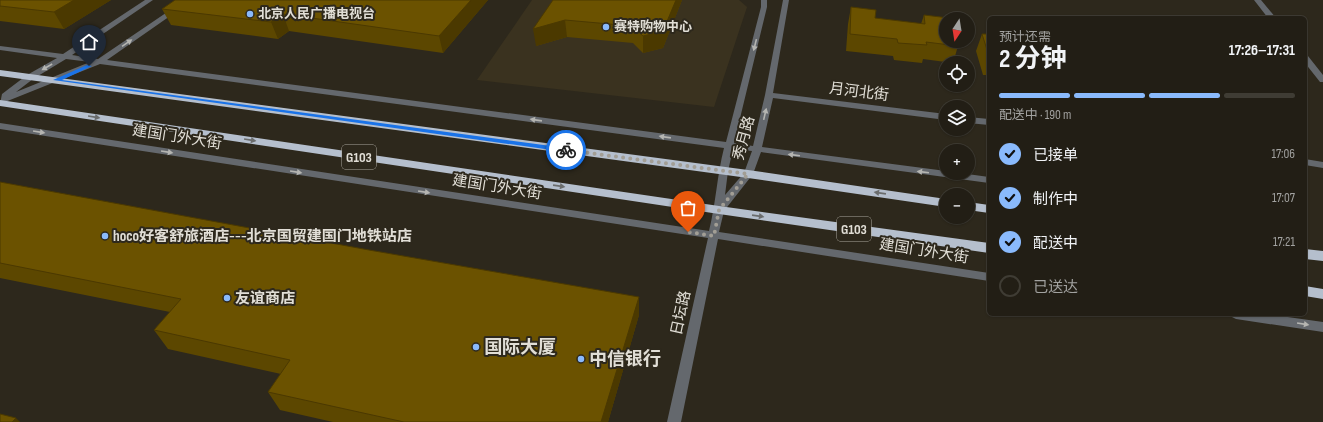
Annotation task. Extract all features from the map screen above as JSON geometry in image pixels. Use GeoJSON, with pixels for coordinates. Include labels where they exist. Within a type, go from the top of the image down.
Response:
{"type":"FeatureCollection","features":[{"type":"Feature","properties":{"kind":"highway","name":"G103"},"geometry":{"type":"LineString","coordinates":[[0,73],[748,174],[939,202]]}},
{"type":"Feature","properties":{"kind":"highway","name":"建国门外大街"},"geometry":{"type":"LineString","coordinates":[[0,101],[719,210],[987,248]]}},
{"type":"Feature","properties":{"kind":"highway"},"geometry":{"type":"LineString","coordinates":[[975,207],[987,209]]}},
{"type":"Feature","properties":{"kind":"highway"},"geometry":{"type":"LineString","coordinates":[[1307,254],[1323,256]]}},
{"type":"Feature","properties":{"kind":"highway"},"geometry":{"type":"LineString","coordinates":[[1307,291],[1323,294]]}},
{"type":"Feature","properties":{"kind":"street"},"geometry":{"type":"LineString","coordinates":[[0,101],[30,77],[150,0]]}},
{"type":"Feature","properties":{"kind":"street"},"geometry":{"type":"LineString","coordinates":[[0,101],[100,61],[190,0]]}},
{"type":"Feature","properties":{"kind":"street"},"geometry":{"type":"LineString","coordinates":[[1257,0],[1270,16]]}},
{"type":"Feature","properties":{"kind":"street","name":"秀月路"},"geometry":{"type":"LineString","coordinates":[[719,210],[748,174],[757,150],[769,95],[785,1]]}},
{"type":"Feature","properties":{"kind":"street","name":"秀月路"},"geometry":{"type":"LineString","coordinates":[[719,210],[723,171],[764,4]]}},
{"type":"Feature","properties":{"kind":"street"},"geometry":{"type":"LineString","coordinates":[[0,48],[987,180]]}},
{"type":"Feature","properties":{"kind":"street"},"geometry":{"type":"LineString","coordinates":[[1307,60],[1323,80]]}},
{"type":"Feature","properties":{"kind":"street","name":"月河北街"},"geometry":{"type":"LineString","coordinates":[[769,95],[939,116]]}},
{"type":"Feature","properties":{"kind":"street"},"geometry":{"type":"LineString","coordinates":[[975,121],[987,122]]}},
{"type":"Feature","properties":{"kind":"street","name":"建国门外大街"},"geometry":{"type":"LineString","coordinates":[[0,126],[987,277]]}},
{"type":"Feature","properties":{"kind":"street"},"geometry":{"type":"LineString","coordinates":[[1307,162],[1323,164]]}},
{"type":"Feature","properties":{"kind":"street","name":"日坛路"},"geometry":{"type":"LineString","coordinates":[[674,422],[719,210]]}},
{"type":"Feature","properties":{"kind":"street"},"geometry":{"type":"LineString","coordinates":[[1249,316],[1323,327]]}},
{"type":"Feature","properties":{"kind":"shaded area"},"geometry":{"type":"Polygon","coordinates":[[[532,0],[739,0],[747,7],[714,107],[477,80],[532,0]]]}},
{"type":"Feature","properties":{"kind":"building"},"geometry":{"type":"Polygon","coordinates":[[[0,0],[74,0],[54,12],[0,6],[0,0]]]}},
{"type":"Feature","properties":{"kind":"building"},"geometry":{"type":"Polygon","coordinates":[[[175,0],[471,0],[439,36],[283,14],[271,22],[162,9],[175,0]]]}},
{"type":"Feature","properties":{"kind":"building"},"geometry":{"type":"Polygon","coordinates":[[[553,0],[676,0],[663,31],[643,36],[632,26],[565,20],[533,29],[553,0]]]}},
{"type":"Feature","properties":{"kind":"building"},"geometry":{"type":"Polygon","coordinates":[[[851,7],[876,10],[875,18],[925,24],[924,15],[939,17],[939,44],[926,42],[927,45],[898,43],[897,39],[850,34],[851,7]]]}},
{"type":"Feature","properties":{"kind":"building"},"geometry":{"type":"Polygon","coordinates":[[[982,34],[987,34],[987,50],[982,34]]]}},
{"type":"Feature","properties":{"kind":"building"},"geometry":{"type":"Polygon","coordinates":[[[0,182],[369,250],[639,297],[601,422],[404,422],[268,392],[290,360],[154,330],[181,299],[0,263],[0,182]]]}},
{"type":"Feature","properties":{"kind":"building"},"geometry":{"type":"Polygon","coordinates":[[[0,414],[16,418],[12,422],[0,422],[0,414]]]}},
{"type":"Feature","properties":{"kind":"way so far"},"geometry":{"type":"LineString","coordinates":[[566,150],[748,174],[719,210],[714,236],[688,232]]}},
{"type":"Feature","properties":{"kind":"place","name":"北京人民广播电视台"},"geometry":{"type":"Point","coordinates":[250,14]}},
{"type":"Feature","properties":{"kind":"place","name":"赛特购物中心"},"geometry":{"type":"Point","coordinates":[606,27]}},
{"type":"Feature","properties":{"kind":"place","name":"hoco好客舒旅酒店---北京国贸建国门地铁站店"},"geometry":{"type":"Point","coordinates":[105,236]}},
{"type":"Feature","properties":{"kind":"place","name":"友谊商店"},"geometry":{"type":"Point","coordinates":[227,298]}},
{"type":"Feature","properties":{"kind":"place","name":"国际大厦"},"geometry":{"type":"Point","coordinates":[476,347]}},
{"type":"Feature","properties":{"kind":"place","name":"中信银行"},"geometry":{"type":"Point","coordinates":[581,359]}},
{"type":"Feature","properties":{"kind":"route"},"geometry":{"type":"LineString","coordinates":[[89,66],[55,80],[566,150]]}}]}
